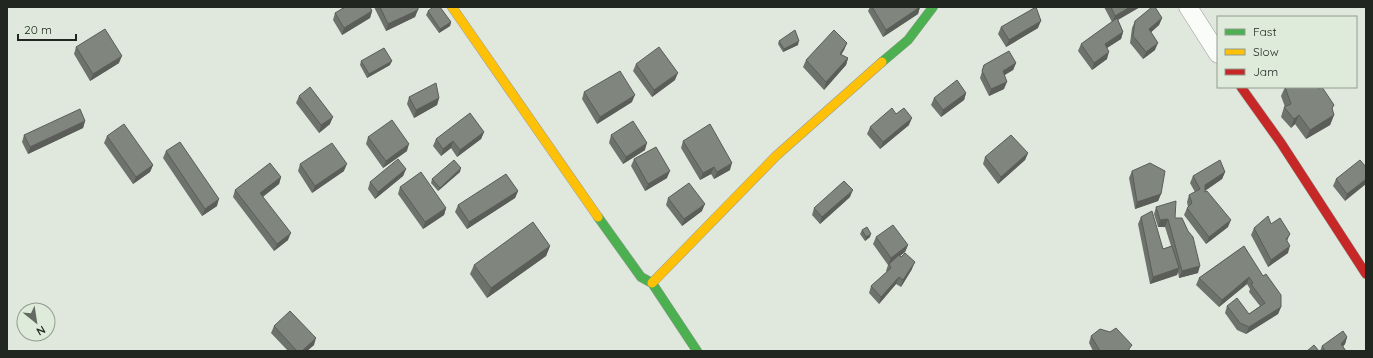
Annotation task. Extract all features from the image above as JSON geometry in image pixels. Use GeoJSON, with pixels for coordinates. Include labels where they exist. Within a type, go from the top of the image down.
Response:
{"type":"FeatureCollection","features":[{"type":"Feature","properties":{"kind":"street"},"geometry":{"type":"LineString","coordinates":[[452,7],[580,191],[641,276],[652,283],[698,351]]}},
{"type":"Feature","properties":{"kind":"street"},"geometry":{"type":"LineString","coordinates":[[652,283],[776,156],[908,40],[933,7]]}},
{"type":"Feature","properties":{"kind":"street"},"geometry":{"type":"LineString","coordinates":[[1188,7],[1217,52]]}},
{"type":"Feature","properties":{"kind":"street"},"geometry":{"type":"LineString","coordinates":[[1242,88],[1281,143],[1366,274]]}},
{"type":"Feature","properties":{"kind":"building"},"geometry":{"type":"Polygon","coordinates":[[[345,7],[370,7],[372,11],[344,28],[335,13],[345,7]]]}},
{"type":"Feature","properties":{"kind":"building"},"geometry":{"type":"Polygon","coordinates":[[[380,7],[418,7],[418,10],[388,24],[380,7]]]}},
{"type":"Feature","properties":{"kind":"building"},"geometry":{"type":"Polygon","coordinates":[[[433,7],[440,7],[451,22],[440,29],[428,11],[433,7]]]}},
{"type":"Feature","properties":{"kind":"building"},"geometry":{"type":"Polygon","coordinates":[[[872,7],[920,7],[886,30],[872,7]]]}},
{"type":"Feature","properties":{"kind":"building"},"geometry":{"type":"Polygon","coordinates":[[[1036,7],[1041,21],[1009,40],[1001,27],[1036,7]]]}},
{"type":"Feature","properties":{"kind":"building"},"geometry":{"type":"Polygon","coordinates":[[[1111,7],[1130,7],[1115,16],[1111,7]]]}},
{"type":"Feature","properties":{"kind":"building"},"geometry":{"type":"Polygon","coordinates":[[[1152,7],[1155,7],[1162,18],[1149,29],[1158,43],[1146,52],[1133,36],[1135,21],[1152,7]]]}},
{"type":"Feature","properties":{"kind":"building"},"geometry":{"type":"Polygon","coordinates":[[[1117,18],[1123,32],[1105,44],[1109,52],[1094,63],[1081,44],[1117,18]]]}},
{"type":"Feature","properties":{"kind":"building"},"geometry":{"type":"Polygon","coordinates":[[[105,29],[122,56],[93,74],[76,47],[105,29]]]}},
{"type":"Feature","properties":{"kind":"building"},"geometry":{"type":"Polygon","coordinates":[[[795,30],[799,41],[784,49],[779,41],[795,30]]]}},
{"type":"Feature","properties":{"kind":"building"},"geometry":{"type":"Polygon","coordinates":[[[834,30],[847,43],[840,54],[848,58],[826,82],[806,60],[834,30]]]}},
{"type":"Feature","properties":{"kind":"building"},"geometry":{"type":"Polygon","coordinates":[[[659,47],[678,73],[654,90],[636,64],[659,47]]]}},
{"type":"Feature","properties":{"kind":"building"},"geometry":{"type":"Polygon","coordinates":[[[384,48],[392,61],[369,74],[361,61],[384,48]]]}},
{"type":"Feature","properties":{"kind":"building"},"geometry":{"type":"Polygon","coordinates":[[[1009,51],[1016,63],[1003,71],[1007,82],[991,89],[982,71],[984,65],[1009,51]]]}},
{"type":"Feature","properties":{"kind":"building"},"geometry":{"type":"Polygon","coordinates":[[[620,71],[635,95],[600,117],[584,92],[620,71]]]}},
{"type":"Feature","properties":{"kind":"building"},"geometry":{"type":"Polygon","coordinates":[[[957,80],[966,93],[943,110],[934,98],[957,80]]]}},
{"type":"Feature","properties":{"kind":"building"},"geometry":{"type":"Polygon","coordinates":[[[436,83],[439,98],[416,110],[409,97],[436,83]]]}},
{"type":"Feature","properties":{"kind":"building"},"geometry":{"type":"Polygon","coordinates":[[[310,87],[333,117],[321,125],[299,96],[310,87]]]}},
{"type":"Feature","properties":{"kind":"building"},"geometry":{"type":"Polygon","coordinates":[[[1285,88],[1323,88],[1334,105],[1332,108],[1334,115],[1310,130],[1299,115],[1294,119],[1284,107],[1291,104],[1285,88]]]}},
{"type":"Feature","properties":{"kind":"building"},"geometry":{"type":"Polygon","coordinates":[[[892,108],[896,114],[904,108],[912,118],[883,142],[870,127],[892,108]]]}},
{"type":"Feature","properties":{"kind":"building"},"geometry":{"type":"Polygon","coordinates":[[[80,109],[85,121],[30,147],[24,135],[80,109]]]}},
{"type":"Feature","properties":{"kind":"building"},"geometry":{"type":"Polygon","coordinates":[[[470,113],[484,132],[460,150],[453,141],[443,149],[436,139],[470,113]]]}},
{"type":"Feature","properties":{"kind":"building"},"geometry":{"type":"Polygon","coordinates":[[[392,120],[409,144],[386,161],[368,137],[392,120]]]}},
{"type":"Feature","properties":{"kind":"building"},"geometry":{"type":"Polygon","coordinates":[[[633,121],[647,143],[626,157],[611,135],[633,121]]]}},
{"type":"Feature","properties":{"kind":"building"},"geometry":{"type":"Polygon","coordinates":[[[124,124],[153,165],[136,177],[107,136],[124,124]]]}},
{"type":"Feature","properties":{"kind":"building"},"geometry":{"type":"Polygon","coordinates":[[[710,124],[732,163],[717,172],[714,167],[703,173],[683,141],[710,124]]]}},
{"type":"Feature","properties":{"kind":"building"},"geometry":{"type":"Polygon","coordinates":[[[1011,135],[1028,153],[1001,177],[985,157],[1011,135]]]}},
{"type":"Feature","properties":{"kind":"building"},"geometry":{"type":"Polygon","coordinates":[[[180,142],[219,199],[205,209],[166,151],[180,142]]]}},
{"type":"Feature","properties":{"kind":"building"},"geometry":{"type":"Polygon","coordinates":[[[332,143],[347,164],[315,186],[300,164],[332,143]]]}},
{"type":"Feature","properties":{"kind":"building"},"geometry":{"type":"Polygon","coordinates":[[[656,147],[670,171],[648,184],[634,159],[656,147]]]}},
{"type":"Feature","properties":{"kind":"building"},"geometry":{"type":"Polygon","coordinates":[[[398,159],[406,169],[378,192],[370,182],[398,159]]]}},
{"type":"Feature","properties":{"kind":"building"},"geometry":{"type":"Polygon","coordinates":[[[454,160],[461,168],[440,188],[432,179],[454,160]]]}},
{"type":"Feature","properties":{"kind":"building"},"geometry":{"type":"Polygon","coordinates":[[[1220,160],[1225,172],[1205,185],[1205,192],[1207,191],[1231,220],[1209,237],[1187,208],[1192,203],[1189,195],[1200,189],[1193,176],[1220,160]]]}},
{"type":"Feature","properties":{"kind":"building"},"geometry":{"type":"Polygon","coordinates":[[[1360,160],[1366,167],[1366,179],[1347,194],[1336,179],[1360,160]]]}},
{"type":"Feature","properties":{"kind":"building"},"geometry":{"type":"Polygon","coordinates":[[[270,163],[281,177],[260,193],[291,233],[277,244],[235,190],[270,163]]]}},
{"type":"Feature","properties":{"kind":"building"},"geometry":{"type":"Polygon","coordinates":[[[1150,163],[1165,171],[1161,194],[1137,202],[1132,171],[1150,163]]]}},
{"type":"Feature","properties":{"kind":"building"},"geometry":{"type":"Polygon","coordinates":[[[421,172],[446,208],[425,222],[400,187],[421,172]]]}},
{"type":"Feature","properties":{"kind":"building"},"geometry":{"type":"Polygon","coordinates":[[[506,174],[518,191],[469,222],[458,205],[506,174]]]}},
{"type":"Feature","properties":{"kind":"building"},"geometry":{"type":"Polygon","coordinates":[[[844,181],[853,190],[822,217],[814,208],[844,181]]]}},
{"type":"Feature","properties":{"kind":"building"},"geometry":{"type":"Polygon","coordinates":[[[689,183],[705,204],[684,219],[668,198],[689,183]]]}},
{"type":"Feature","properties":{"kind":"building"},"geometry":{"type":"Polygon","coordinates":[[[1176,201],[1175,218],[1182,218],[1188,231],[1193,237],[1200,266],[1182,271],[1168,219],[1160,220],[1156,207],[1176,201]]]}},
{"type":"Feature","properties":{"kind":"building"},"geometry":{"type":"Polygon","coordinates":[[[1152,211],[1163,249],[1172,246],[1179,268],[1153,277],[1141,217],[1152,211]]]}},
{"type":"Feature","properties":{"kind":"building"},"geometry":{"type":"Polygon","coordinates":[[[1268,216],[1271,224],[1280,218],[1290,234],[1286,239],[1290,246],[1271,260],[1254,228],[1268,216]]]}},
{"type":"Feature","properties":{"kind":"building"},"geometry":{"type":"Polygon","coordinates":[[[533,222],[550,246],[491,288],[474,265],[533,222]]]}},
{"type":"Feature","properties":{"kind":"building"},"geometry":{"type":"Polygon","coordinates":[[[893,225],[908,245],[891,258],[876,237],[893,225]]]}},
{"type":"Feature","properties":{"kind":"building"},"geometry":{"type":"Polygon","coordinates":[[[867,227],[871,234],[866,237],[862,230],[867,227]]]}},
{"type":"Feature","properties":{"kind":"building"},"geometry":{"type":"Polygon","coordinates":[[[1244,246],[1263,276],[1266,274],[1281,295],[1281,307],[1249,327],[1240,323],[1227,306],[1237,298],[1249,314],[1265,303],[1251,284],[1253,283],[1249,277],[1222,300],[1199,278],[1244,246]]]}},
{"type":"Feature","properties":{"kind":"building"},"geometry":{"type":"Polygon","coordinates":[[[905,253],[915,262],[903,280],[899,277],[881,297],[871,286],[891,268],[889,264],[899,255],[901,257],[905,253]]]}},
{"type":"Feature","properties":{"kind":"building"},"geometry":{"type":"Polygon","coordinates":[[[290,311],[316,338],[302,351],[297,351],[274,326],[290,311]]]}},
{"type":"Feature","properties":{"kind":"building"},"geometry":{"type":"Polygon","coordinates":[[[1116,328],[1132,345],[1129,351],[1100,351],[1091,336],[1100,329],[1110,332],[1116,328]]]}},
{"type":"Feature","properties":{"kind":"building"},"geometry":{"type":"Polygon","coordinates":[[[1343,331],[1347,337],[1341,344],[1346,351],[1325,351],[1322,346],[1343,331]]]}},
{"type":"Feature","properties":{"kind":"building"},"geometry":{"type":"Polygon","coordinates":[[[1314,345],[1319,351],[1307,351],[1314,345]]]}},
{"type":"Feature","properties":{"kind":"traffic: fast"},"geometry":{"type":"LineString","coordinates":[[882,62],[908,40],[933,7]]}},
{"type":"Feature","properties":{"kind":"traffic: fast"},"geometry":{"type":"LineString","coordinates":[[598,217],[641,277],[652,283],[697,351]]}},
{"type":"Feature","properties":{"kind":"traffic: slow"},"geometry":{"type":"LineString","coordinates":[[452,7],[598,217]]}},
{"type":"Feature","properties":{"kind":"traffic: slow"},"geometry":{"type":"LineString","coordinates":[[652,283],[776,156],[882,62]]}},
{"type":"Feature","properties":{"kind":"traffic: jam"},"geometry":{"type":"LineString","coordinates":[[1242,88],[1281,143],[1366,274]]}}]}
